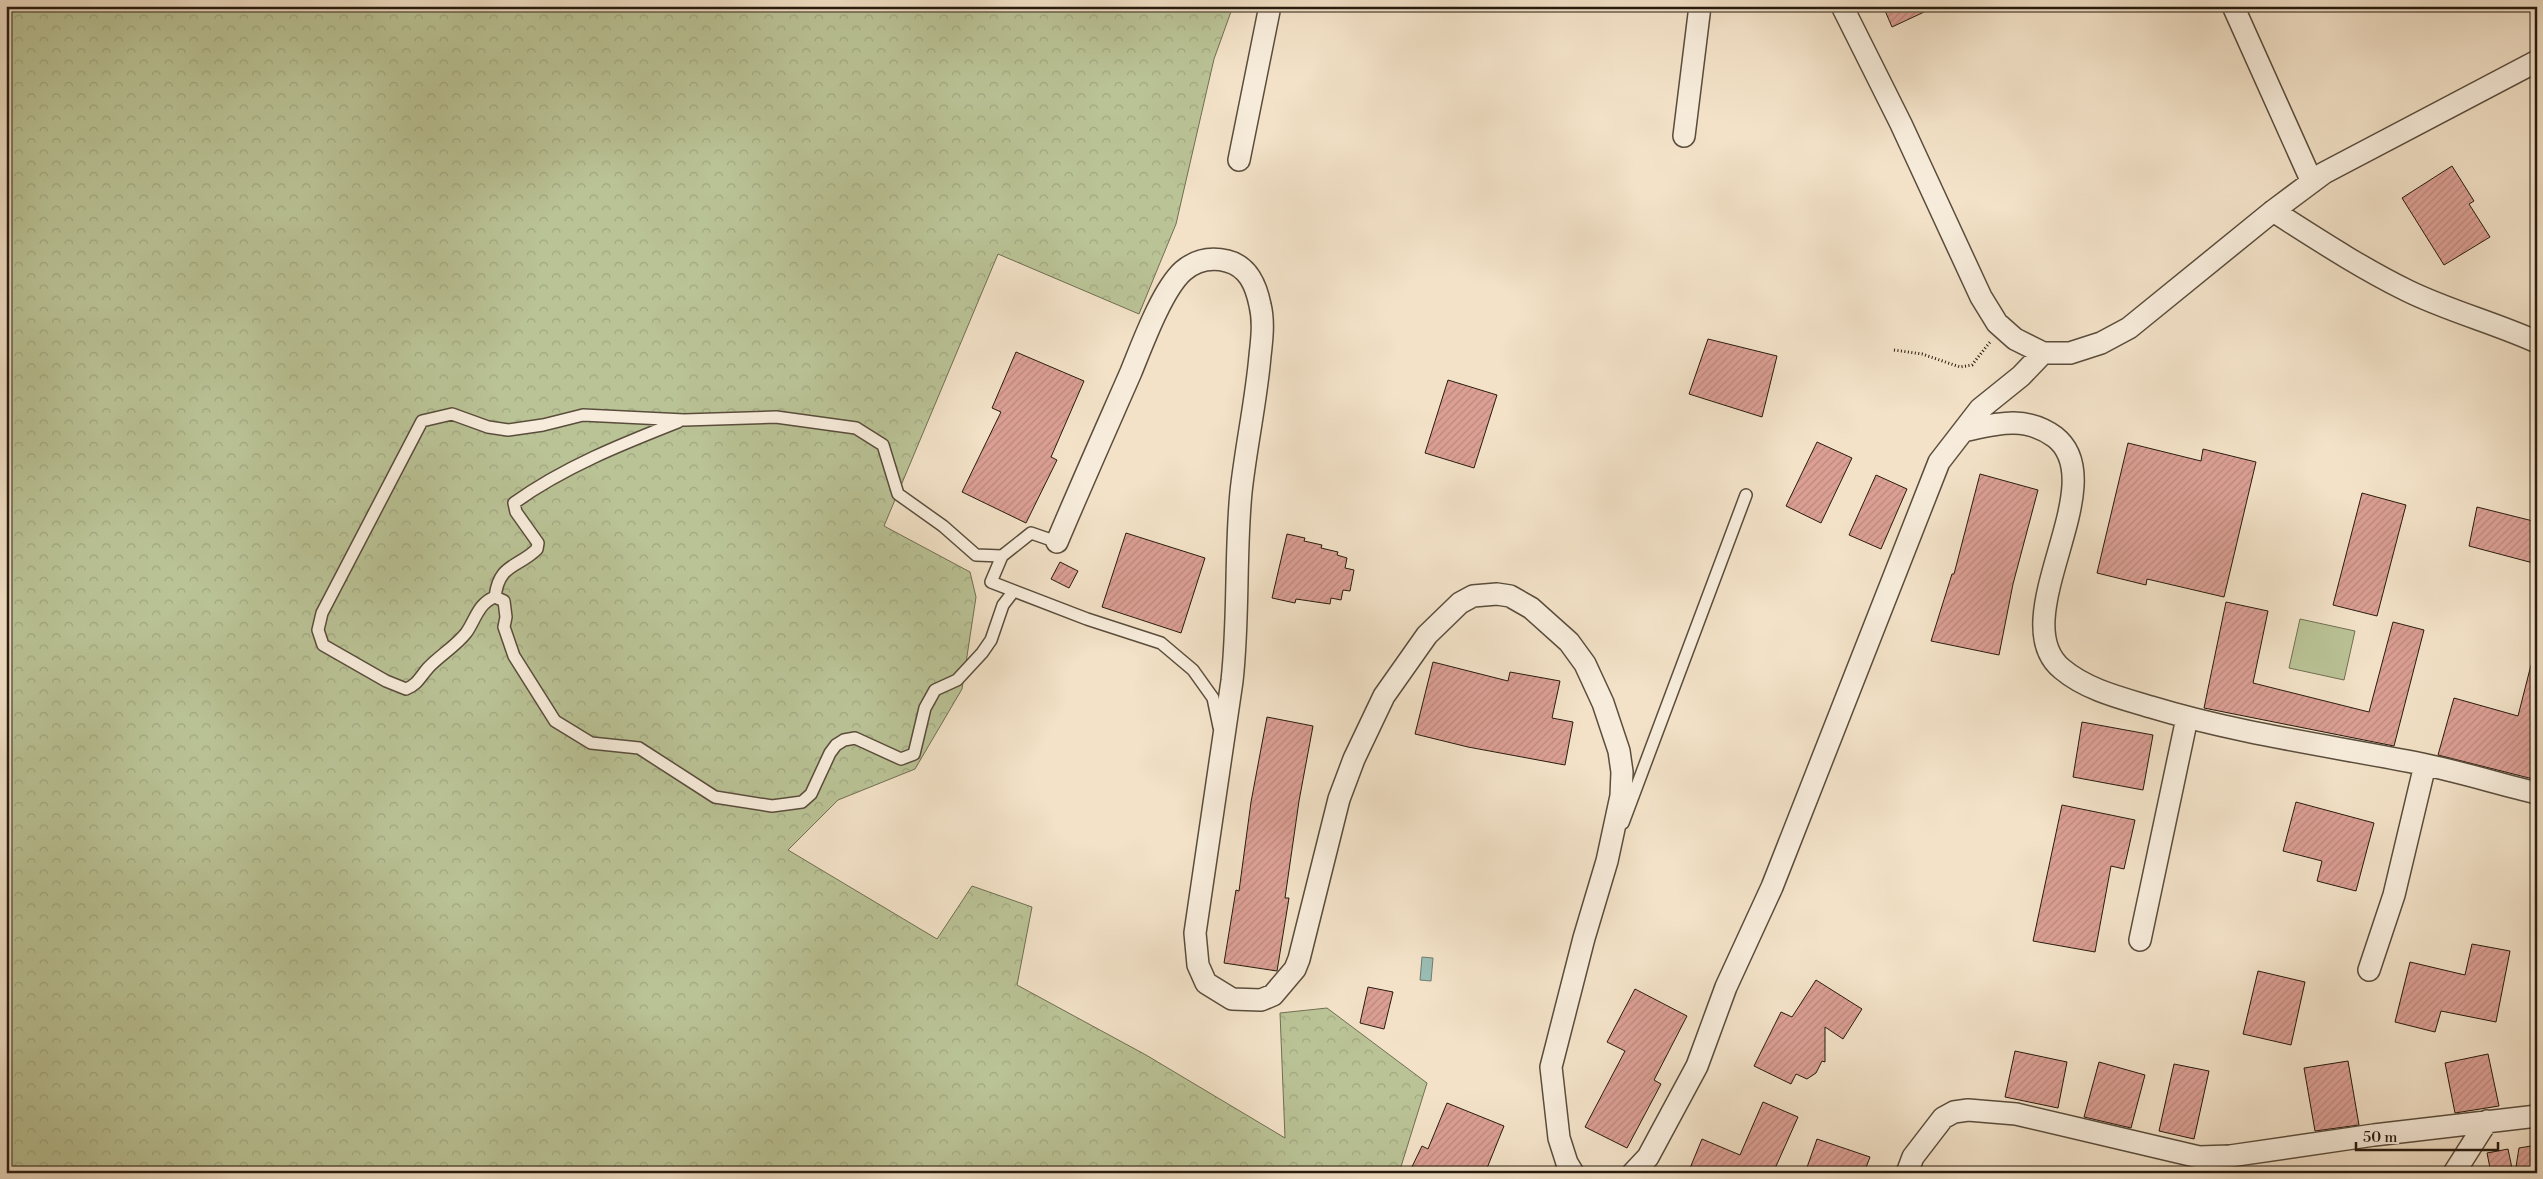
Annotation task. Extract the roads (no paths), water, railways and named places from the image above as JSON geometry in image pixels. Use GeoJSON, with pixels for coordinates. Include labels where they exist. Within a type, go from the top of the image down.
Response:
{"type":"FeatureCollection","features":[{"type":"Feature","properties":{"kind":"street"},"geometry":{"type":"LineString","coordinates":[[1239,160],[1270,6]]}},
{"type":"Feature","properties":{"kind":"street"},"geometry":{"type":"LineString","coordinates":[[1684,136],[1700,6]]}},
{"type":"Feature","properties":{"kind":"street"},"geometry":{"type":"LineString","coordinates":[[1842,6],[1892,107],[1981,297],[1997,323],[2015,339],[2043,353],[2070,354],[2100,343],[2129,328],[2324,173],[2537,61]]}},
{"type":"Feature","properties":{"kind":"street"},"geometry":{"type":"LineString","coordinates":[[2233,6],[2312,182]]}},
{"type":"Feature","properties":{"kind":"street"},"geometry":{"type":"LineString","coordinates":[[2273,212],[2348,258],[2410,292],[2500,325],[2537,342]]}},
{"type":"Feature","properties":{"kind":"street"},"geometry":{"type":"LineString","coordinates":[[1057,542],[1150,327],[1183,272],[1199,261],[1216,258],[1232,262],[1246,270],[1255,287],[1261,306],[1262,323],[1257,395],[1242,491],[1237,556],[1236,646],[1194,933],[1198,965],[1206,983],[1232,999],[1261,1000],[1273,995],[1295,969],[1339,799],[1370,723],[1384,696],[1427,636],[1448,611],[1460,602],[1473,596],[1486,594],[1510,596],[1532,608],[1570,642],[1584,664],[1603,703],[1618,751],[1622,772],[1621,796],[1607,862],[1584,938],[1551,1067],[1559,1138],[1567,1163],[1574,1173]]}},
{"type":"Feature","properties":{"kind":"street"},"geometry":{"type":"LineString","coordinates":[[1633,1173],[1648,1157],[1697,1066],[1726,987],[1779,869],[1939,462],[1980,409],[2021,376],[2043,353]]}},
{"type":"Feature","properties":{"kind":"street"},"geometry":{"type":"LineString","coordinates":[[1963,431],[2007,421],[2028,423],[2042,429],[2064,445],[2073,462],[2074,477],[2069,512],[2051,580],[2043,632],[2046,648],[2062,669],[2096,689],[2187,718],[2280,738],[2425,765],[2537,793]]}},
{"type":"Feature","properties":{"kind":"street"},"geometry":{"type":"LineString","coordinates":[[2140,940],[2187,718]]}},
{"type":"Feature","properties":{"kind":"street"},"geometry":{"type":"LineString","coordinates":[[2369,970],[2394,895],[2425,765]]}},
{"type":"Feature","properties":{"kind":"street"},"geometry":{"type":"LineString","coordinates":[[1907,1173],[1913,1157],[1943,1118],[1954,1112],[1968,1110],[2016,1114],[2195,1165],[2230,1156],[2487,1121],[2537,1116]]}},
{"type":"Feature","properties":{"kind":"street"},"geometry":{"type":"LineString","coordinates":[[2454,1173],[2487,1121]]}},
{"type":"Feature","properties":{"kind":"lane"},"geometry":{"type":"LineString","coordinates":[[1002,556],[976,555],[943,526],[898,494],[883,445],[856,428],[776,417],[684,420],[583,415],[544,425],[508,430],[488,427],[452,414],[422,421],[322,613],[318,630],[323,645],[386,681],[406,689],[414,686],[427,669],[466,634],[482,606],[488,600],[495,598],[504,601],[506,617],[504,627],[514,656],[554,721],[591,743],[639,748],[715,797],[772,806],[792,804],[808,797],[830,753],[844,740],[856,738],[901,759],[914,754],[925,708],[934,690],[956,680],[982,653],[991,640],[1003,605],[1013,592]]}},
{"type":"Feature","properties":{"kind":"lane"},"geometry":{"type":"LineString","coordinates":[[495,598],[496,586],[508,567],[537,549],[538,543],[516,512],[514,503],[547,482],[613,447],[684,420]]}},
{"type":"Feature","properties":{"kind":"lane"},"geometry":{"type":"LineString","coordinates":[[1607,862],[1634,798],[1746,495]]}},
{"type":"Feature","properties":{"kind":"lane"},"geometry":{"type":"LineString","coordinates":[[1057,542],[1031,533],[1002,556],[992,582],[1013,592],[1161,643],[1193,670],[1213,698],[1222,741]]}},
{"type":"Feature","properties":{"kind":"water"},"geometry":{"type":"Polygon","coordinates":[[[1422,957],[1433,958],[1431,981],[1420,980],[1422,957]]]}}]}
